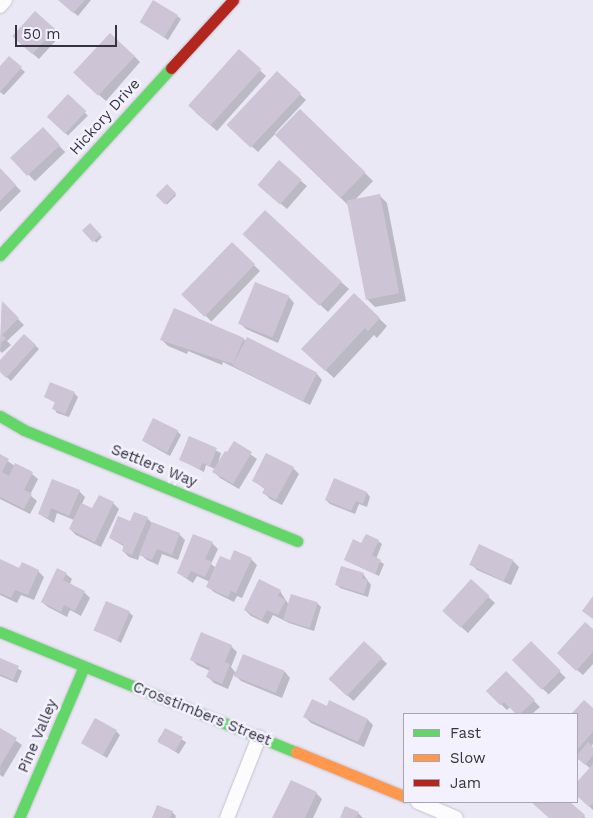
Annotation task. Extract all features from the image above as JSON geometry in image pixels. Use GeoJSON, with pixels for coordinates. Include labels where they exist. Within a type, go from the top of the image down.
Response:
{"type":"FeatureCollection","features":[{"type":"Feature","properties":{"kind":"street"},"geometry":{"type":"LineString","coordinates":[[0,6],[5,0]]}},
{"type":"Feature","properties":{"kind":"street","name":"Hickory Drive"},"geometry":{"type":"LineString","coordinates":[[0,255],[233,0]]}},
{"type":"Feature","properties":{"kind":"street","name":"Settlers Way"},"geometry":{"type":"LineString","coordinates":[[0,416],[24,430],[297,541]]}},
{"type":"Feature","properties":{"kind":"street","name":"Crosstimbers Street"},"geometry":{"type":"LineString","coordinates":[[0,632],[403,796]]}},
{"type":"Feature","properties":{"kind":"street","name":"Pine Valley"},"geometry":{"type":"LineString","coordinates":[[19,818],[84,666]]}},
{"type":"Feature","properties":{"kind":"street"},"geometry":{"type":"LineString","coordinates":[[227,818],[259,736]]}},
{"type":"Feature","properties":{"kind":"street"},"geometry":{"type":"LineString","coordinates":[[419,803],[430,813],[456,818]]}},
{"type":"Feature","properties":{"kind":"building"},"geometry":{"type":"Polygon","coordinates":[[[58,0],[85,0],[73,13],[58,0]]]}},
{"type":"Feature","properties":{"kind":"building"},"geometry":{"type":"Polygon","coordinates":[[[153,0],[178,15],[164,37],[140,22],[153,0]]]}},
{"type":"Feature","properties":{"kind":"building"},"geometry":{"type":"Polygon","coordinates":[[[35,11],[55,29],[32,54],[12,36],[35,11]]]}},
{"type":"Feature","properties":{"kind":"building"},"geometry":{"type":"Polygon","coordinates":[[[110,33],[135,56],[98,96],[73,72],[110,33]]]}},
{"type":"Feature","properties":{"kind":"building"},"geometry":{"type":"Polygon","coordinates":[[[239,49],[261,69],[210,126],[188,105],[239,49]]]}},
{"type":"Feature","properties":{"kind":"building"},"geometry":{"type":"Polygon","coordinates":[[[9,56],[22,67],[0,92],[0,66],[9,56]]]}},
{"type":"Feature","properties":{"kind":"building"},"geometry":{"type":"Polygon","coordinates":[[[277,71],[301,94],[251,148],[227,125],[277,71]]]}},
{"type":"Feature","properties":{"kind":"building"},"geometry":{"type":"Polygon","coordinates":[[[68,94],[86,111],[65,134],[47,117],[68,94]]]}},
{"type":"Feature","properties":{"kind":"building"},"geometry":{"type":"Polygon","coordinates":[[[300,109],[365,172],[340,198],[275,135],[300,109]]]}},
{"type":"Feature","properties":{"kind":"building"},"geometry":{"type":"Polygon","coordinates":[[[43,127],[60,145],[27,176],[10,158],[43,127]]]}},
{"type":"Feature","properties":{"kind":"building"},"geometry":{"type":"Polygon","coordinates":[[[279,160],[302,180],[280,205],[257,185],[279,160]]]}},
{"type":"Feature","properties":{"kind":"building"},"geometry":{"type":"Polygon","coordinates":[[[0,168],[16,185],[0,201],[0,168]]]}},
{"type":"Feature","properties":{"kind":"building"},"geometry":{"type":"Polygon","coordinates":[[[167,184],[176,193],[165,205],[156,195],[167,184]]]}},
{"type":"Feature","properties":{"kind":"building"},"geometry":{"type":"Polygon","coordinates":[[[380,194],[399,293],[366,300],[347,200],[380,194]]]}},
{"type":"Feature","properties":{"kind":"building"},"geometry":{"type":"Polygon","coordinates":[[[265,210],[342,282],[319,306],[242,234],[265,210]]]}},
{"type":"Feature","properties":{"kind":"building"},"geometry":{"type":"Polygon","coordinates":[[[90,223],[101,235],[93,242],[82,231],[90,223]]]}},
{"type":"Feature","properties":{"kind":"building"},"geometry":{"type":"Polygon","coordinates":[[[232,242],[255,264],[204,317],[181,295],[232,242]]]}},
{"type":"Feature","properties":{"kind":"building"},"geometry":{"type":"Polygon","coordinates":[[[255,282],[289,296],[272,338],[238,324],[255,282]]]}},
{"type":"Feature","properties":{"kind":"building"},"geometry":{"type":"Polygon","coordinates":[[[354,293],[380,318],[368,331],[365,328],[325,371],[301,349],[354,293]]]}},
{"type":"Feature","properties":{"kind":"building"},"geometry":{"type":"Polygon","coordinates":[[[2,301],[19,318],[2,335],[6,338],[0,344],[2,301]]]}},
{"type":"Feature","properties":{"kind":"building"},"geometry":{"type":"Polygon","coordinates":[[[174,308],[244,338],[233,364],[160,340],[174,308]]]}},
{"type":"Feature","properties":{"kind":"building"},"geometry":{"type":"Polygon","coordinates":[[[24,334],[36,345],[6,378],[0,372],[0,360],[24,334]]]}},
{"type":"Feature","properties":{"kind":"building"},"geometry":{"type":"Polygon","coordinates":[[[247,337],[317,373],[303,401],[232,366],[247,337]]]}},
{"type":"Feature","properties":{"kind":"building"},"geometry":{"type":"Polygon","coordinates":[[[50,382],[75,392],[65,414],[52,409],[55,402],[44,397],[50,382]]]}},
{"type":"Feature","properties":{"kind":"building"},"geometry":{"type":"Polygon","coordinates":[[[153,418],[178,430],[167,453],[142,440],[153,418]]]}},
{"type":"Feature","properties":{"kind":"building"},"geometry":{"type":"Polygon","coordinates":[[[189,436],[217,448],[210,466],[202,463],[200,469],[179,460],[189,436]]]}},
{"type":"Feature","properties":{"kind":"building"},"geometry":{"type":"Polygon","coordinates":[[[234,441],[252,452],[233,484],[212,472],[225,451],[227,452],[234,441]]]}},
{"type":"Feature","properties":{"kind":"building"},"geometry":{"type":"Polygon","coordinates":[[[266,453],[294,467],[276,500],[262,493],[265,488],[252,481],[266,453]]]}},
{"type":"Feature","properties":{"kind":"building"},"geometry":{"type":"Polygon","coordinates":[[[0,454],[9,459],[2,472],[9,476],[15,463],[33,472],[24,490],[32,494],[24,509],[0,497],[0,454]]]}},
{"type":"Feature","properties":{"kind":"building"},"geometry":{"type":"Polygon","coordinates":[[[334,478],[367,492],[363,504],[356,501],[351,511],[325,500],[334,478]]]}},
{"type":"Feature","properties":{"kind":"building"},"geometry":{"type":"Polygon","coordinates":[[[52,479],[80,490],[69,516],[51,508],[48,518],[38,514],[52,479]]]}},
{"type":"Feature","properties":{"kind":"building"},"geometry":{"type":"Polygon","coordinates":[[[99,495],[114,502],[95,542],[69,529],[81,503],[92,508],[99,495]]]}},
{"type":"Feature","properties":{"kind":"building"},"geometry":{"type":"Polygon","coordinates":[[[134,512],[148,517],[132,555],[122,551],[124,545],[109,538],[118,516],[130,521],[134,512]]]}},
{"type":"Feature","properties":{"kind":"building"},"geometry":{"type":"Polygon","coordinates":[[[152,522],[180,533],[172,555],[157,549],[152,560],[139,555],[152,522]]]}},
{"type":"Feature","properties":{"kind":"building"},"geometry":{"type":"Polygon","coordinates":[[[193,534],[213,542],[205,559],[212,562],[205,577],[191,571],[187,578],[177,573],[193,534]]]}},
{"type":"Feature","properties":{"kind":"building"},"geometry":{"type":"Polygon","coordinates":[[[366,534],[379,540],[372,555],[381,560],[375,574],[344,560],[353,539],[361,543],[366,534]]]}},
{"type":"Feature","properties":{"kind":"building"},"geometry":{"type":"Polygon","coordinates":[[[479,544],[513,560],[504,581],[469,565],[479,544]]]}},
{"type":"Feature","properties":{"kind":"building"},"geometry":{"type":"Polygon","coordinates":[[[234,550],[252,558],[236,593],[231,591],[228,597],[206,587],[220,556],[230,560],[234,550]]]}},
{"type":"Feature","properties":{"kind":"building"},"geometry":{"type":"Polygon","coordinates":[[[0,559],[19,568],[22,562],[39,570],[28,595],[15,590],[11,598],[0,593],[0,559]]]}},
{"type":"Feature","properties":{"kind":"building"},"geometry":{"type":"Polygon","coordinates":[[[341,566],[364,573],[362,578],[368,580],[364,594],[335,585],[341,566]]]}},
{"type":"Feature","properties":{"kind":"building"},"geometry":{"type":"Polygon","coordinates":[[[57,568],[67,573],[63,580],[85,591],[75,611],[64,605],[61,612],[41,602],[57,568]]]}},
{"type":"Feature","properties":{"kind":"building"},"geometry":{"type":"Polygon","coordinates":[[[259,579],[281,590],[278,596],[286,600],[278,615],[267,610],[262,620],[244,610],[259,579]]]}},
{"type":"Feature","properties":{"kind":"building"},"geometry":{"type":"Polygon","coordinates":[[[471,579],[490,596],[461,628],[442,611],[471,579]]]}},
{"type":"Feature","properties":{"kind":"building"},"geometry":{"type":"Polygon","coordinates":[[[291,594],[318,602],[310,628],[283,620],[291,594]]]}},
{"type":"Feature","properties":{"kind":"building"},"geometry":{"type":"Polygon","coordinates":[[[593,596],[593,619],[582,611],[593,596]]]}},
{"type":"Feature","properties":{"kind":"building"},"geometry":{"type":"Polygon","coordinates":[[[106,601],[130,611],[117,641],[93,630],[106,601]]]}},
{"type":"Feature","properties":{"kind":"building"},"geometry":{"type":"Polygon","coordinates":[[[585,622],[593,629],[593,652],[576,671],[557,653],[585,622]]]}},
{"type":"Feature","properties":{"kind":"building"},"geometry":{"type":"Polygon","coordinates":[[[201,632],[232,645],[225,662],[230,664],[222,684],[206,677],[210,668],[190,660],[201,632]]]}},
{"type":"Feature","properties":{"kind":"building"},"geometry":{"type":"Polygon","coordinates":[[[364,641],[382,658],[347,696],[329,679],[364,641]]]}},
{"type":"Feature","properties":{"kind":"building"},"geometry":{"type":"Polygon","coordinates":[[[531,641],[561,671],[542,690],[512,660],[531,641]]]}},
{"type":"Feature","properties":{"kind":"building"},"geometry":{"type":"Polygon","coordinates":[[[243,654],[285,671],[276,693],[234,676],[243,654]]]}},
{"type":"Feature","properties":{"kind":"building"},"geometry":{"type":"Polygon","coordinates":[[[0,658],[19,666],[13,680],[0,674],[0,658]]]}},
{"type":"Feature","properties":{"kind":"building"},"geometry":{"type":"Polygon","coordinates":[[[506,671],[535,700],[521,713],[515,713],[504,702],[500,705],[486,691],[506,671]]]}},
{"type":"Feature","properties":{"kind":"building"},"geometry":{"type":"Polygon","coordinates":[[[312,699],[327,706],[329,700],[368,719],[358,742],[303,717],[312,699]]]}},
{"type":"Feature","properties":{"kind":"building"},"geometry":{"type":"Polygon","coordinates":[[[584,700],[593,708],[593,732],[578,749],[578,713],[572,713],[584,700]]]}},
{"type":"Feature","properties":{"kind":"building"},"geometry":{"type":"Polygon","coordinates":[[[95,718],[117,730],[103,755],[81,743],[95,718]]]}},
{"type":"Feature","properties":{"kind":"building"},"geometry":{"type":"Polygon","coordinates":[[[0,728],[17,738],[0,766],[0,728]]]}},
{"type":"Feature","properties":{"kind":"building"},"geometry":{"type":"Polygon","coordinates":[[[165,728],[183,737],[176,751],[158,742],[165,728]]]}},
{"type":"Feature","properties":{"kind":"building"},"geometry":{"type":"Polygon","coordinates":[[[588,742],[593,747],[593,755],[585,765],[578,759],[578,754],[588,742]]]}},
{"type":"Feature","properties":{"kind":"building"},"geometry":{"type":"Polygon","coordinates":[[[593,764],[593,803],[589,807],[578,797],[578,781],[593,764]]]}},
{"type":"Feature","properties":{"kind":"building"},"geometry":{"type":"Polygon","coordinates":[[[291,780],[317,792],[305,818],[272,818],[291,780]]]}},
{"type":"Feature","properties":{"kind":"building"},"geometry":{"type":"Polygon","coordinates":[[[532,803],[571,803],[585,815],[582,818],[549,818],[532,803]]]}},
{"type":"Feature","properties":{"kind":"building"},"geometry":{"type":"Polygon","coordinates":[[[157,805],[173,811],[170,818],[152,818],[157,805]]]}},
{"type":"Feature","properties":{"kind":"building"},"geometry":{"type":"Polygon","coordinates":[[[345,806],[359,812],[356,818],[340,818],[345,806]]]}},
{"type":"Feature","properties":{"kind":"traffic: fast"},"geometry":{"type":"LineString","coordinates":[[0,255],[171,68]]}},
{"type":"Feature","properties":{"kind":"traffic: fast"},"geometry":{"type":"LineString","coordinates":[[0,416],[24,430],[297,541]]}},
{"type":"Feature","properties":{"kind":"traffic: fast"},"geometry":{"type":"LineString","coordinates":[[0,632],[296,752]]}},
{"type":"Feature","properties":{"kind":"traffic: fast"},"geometry":{"type":"LineString","coordinates":[[19,818],[84,666]]}},
{"type":"Feature","properties":{"kind":"traffic: slow"},"geometry":{"type":"LineString","coordinates":[[296,752],[403,796]]}},
{"type":"Feature","properties":{"kind":"traffic: jam"},"geometry":{"type":"LineString","coordinates":[[171,68],[233,0]]}}]}
